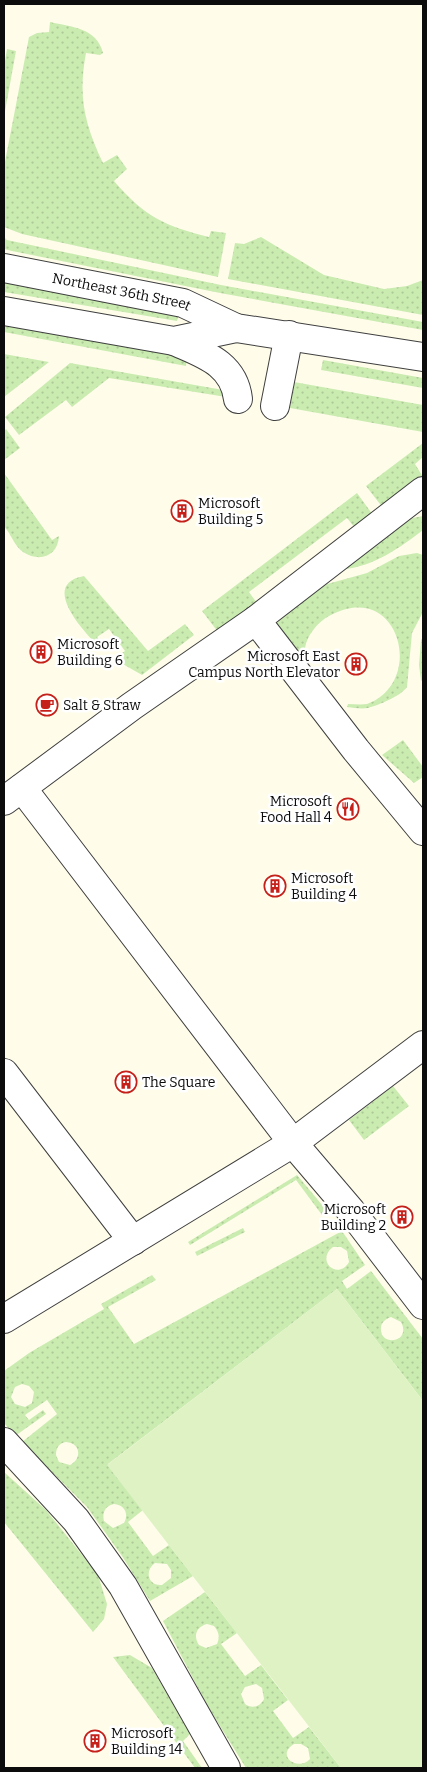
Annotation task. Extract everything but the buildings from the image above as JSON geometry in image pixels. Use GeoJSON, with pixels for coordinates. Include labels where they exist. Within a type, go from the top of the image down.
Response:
{"type":"FeatureCollection","features":[{"type":"Feature","properties":{"kind":"street","name":"Northeast 36th Street"},"geometry":{"type":"LineString","coordinates":[[4,268],[183,304],[236,328],[423,357]]}},
{"type":"Feature","properties":{"kind":"street","name":"Northeast 36th Street"},"geometry":{"type":"LineString","coordinates":[[4,311],[174,341],[236,328]]}},
{"type":"Feature","properties":{"kind":"street"},"geometry":{"type":"LineString","coordinates":[[275,406],[289,335]]}},
{"type":"Feature","properties":{"kind":"street"},"geometry":{"type":"LineString","coordinates":[[174,341],[209,356],[217,363],[235,383],[238,399]]}},
{"type":"Feature","properties":{"kind":"street"},"geometry":{"type":"LineString","coordinates":[[423,491],[256,620],[132,706],[13,795],[293,1143],[351,1211],[423,1305]]}},
{"type":"Feature","properties":{"kind":"street"},"geometry":{"type":"LineString","coordinates":[[256,620],[356,750],[423,831]]}},
{"type":"Feature","properties":{"kind":"street"},"geometry":{"type":"LineString","coordinates":[[4,1319],[293,1143],[423,1045]]}},
{"type":"Feature","properties":{"kind":"street"},"geometry":{"type":"LineString","coordinates":[[4,1073],[133,1241]]}},
{"type":"Feature","properties":{"kind":"street"},"geometry":{"type":"LineString","coordinates":[[4,1442],[76,1520],[124,1586],[226,1768]]}},
{"type":"Feature","properties":{"kind":"green space"},"geometry":{"type":"Polygon","coordinates":[[[50,22],[82,30],[95,38],[100,45],[103,53],[100,55],[86,53],[83,83],[84,109],[91,135],[103,163],[117,155],[127,169],[114,181],[146,212],[168,224],[209,237],[211,231],[226,233],[218,277],[22,234],[4,227],[4,167],[29,37],[37,33],[49,32],[50,22]]]}},
{"type":"Feature","properties":{"kind":"green space"},"geometry":{"type":"Polygon","coordinates":[[[7,49],[16,51],[4,117],[4,67],[7,49]]]}},
{"type":"Feature","properties":{"kind":"green space"},"geometry":{"type":"Polygon","coordinates":[[[4,237],[7,240],[221,285],[423,322],[423,330],[220,293],[12,251],[4,249],[4,237]]]}},
{"type":"Feature","properties":{"kind":"green space"},"geometry":{"type":"Polygon","coordinates":[[[261,237],[324,275],[384,289],[407,286],[423,280],[423,315],[228,279],[235,243],[244,244],[261,237]]]}},
{"type":"Feature","properties":{"kind":"green space"},"geometry":{"type":"Polygon","coordinates":[[[4,281],[61,291],[178,317],[177,321],[4,292],[4,281]]]}},
{"type":"Feature","properties":{"kind":"green space"},"geometry":{"type":"Polygon","coordinates":[[[4,324],[187,357],[186,366],[4,332],[4,324]]]}},
{"type":"Feature","properties":{"kind":"green space"},"geometry":{"type":"Polygon","coordinates":[[[4,354],[49,362],[4,397],[4,354]]]}},
{"type":"Feature","properties":{"kind":"green space"},"geometry":{"type":"Polygon","coordinates":[[[323,360],[423,378],[423,388],[321,370],[323,360]]]}},
{"type":"Feature","properties":{"kind":"green space"},"geometry":{"type":"Polygon","coordinates":[[[70,363],[229,391],[232,398],[109,378],[72,407],[66,400],[19,435],[5,417],[70,363]]]}},
{"type":"Feature","properties":{"kind":"green space"},"geometry":{"type":"Polygon","coordinates":[[[294,382],[423,405],[423,432],[290,408],[294,382]]]}},
{"type":"Feature","properties":{"kind":"green space"},"geometry":{"type":"Polygon","coordinates":[[[6,429],[20,448],[4,460],[4,431],[6,429]]]}},
{"type":"Feature","properties":{"kind":"green space"},"geometry":{"type":"Polygon","coordinates":[[[423,443],[423,457],[415,464],[423,477],[383,508],[366,486],[423,443]]]}},
{"type":"Feature","properties":{"kind":"green space"},"geometry":{"type":"Polygon","coordinates":[[[4,473],[52,540],[59,536],[58,543],[52,553],[47,556],[36,557],[23,552],[5,527],[3,512],[4,473]]]}},
{"type":"Feature","properties":{"kind":"green space"},"geometry":{"type":"Polygon","coordinates":[[[357,493],[373,515],[355,528],[347,518],[249,592],[257,603],[218,632],[202,611],[357,493]]]}},
{"type":"Feature","properties":{"kind":"green space"},"geometry":{"type":"Polygon","coordinates":[[[423,516],[423,530],[405,543],[376,560],[344,569],[405,523],[413,518],[423,516]]]}},
{"type":"Feature","properties":{"kind":"green space"},"geometry":{"type":"Polygon","coordinates":[[[417,553],[423,555],[423,612],[412,633],[407,687],[395,697],[373,707],[347,707],[348,704],[367,704],[385,692],[396,675],[400,656],[397,637],[388,621],[373,610],[353,608],[329,616],[317,625],[308,638],[305,650],[305,667],[271,628],[320,586],[367,573],[399,556],[417,553]]]}},
{"type":"Feature","properties":{"kind":"green space"},"geometry":{"type":"Polygon","coordinates":[[[84,576],[148,651],[185,624],[194,635],[142,675],[121,663],[116,657],[125,651],[109,629],[97,637],[102,644],[99,647],[84,631],[69,609],[65,598],[65,588],[71,581],[84,576]]]}},
{"type":"Feature","properties":{"kind":"green space"},"geometry":{"type":"Polygon","coordinates":[[[423,637],[423,679],[421,681],[419,665],[421,640],[423,637]]]}},
{"type":"Feature","properties":{"kind":"green space"},"geometry":{"type":"Polygon","coordinates":[[[403,740],[423,767],[423,777],[414,783],[382,755],[403,740]]]}},
{"type":"Feature","properties":{"kind":"green space"},"geometry":{"type":"Polygon","coordinates":[[[393,1086],[409,1106],[364,1140],[349,1120],[393,1086]]]}},
{"type":"Feature","properties":{"kind":"green space"},"geometry":{"type":"Polygon","coordinates":[[[297,1175],[328,1212],[322,1215],[296,1180],[190,1245],[188,1242],[297,1175]]]}},
{"type":"Feature","properties":{"kind":"green space"},"geometry":{"type":"Polygon","coordinates":[[[243,1228],[245,1232],[197,1256],[195,1252],[243,1228]]]}},
{"type":"Feature","properties":{"kind":"green space"},"geometry":{"type":"Polygon","coordinates":[[[342,1231],[365,1265],[342,1281],[347,1289],[371,1271],[423,1339],[423,1401],[337,1289],[108,1464],[143,1510],[128,1522],[153,1556],[169,1545],[193,1576],[150,1601],[122,1556],[87,1507],[22,1442],[57,1414],[47,1400],[25,1415],[29,1420],[43,1410],[46,1414],[15,1436],[4,1423],[4,1371],[29,1353],[104,1309],[101,1304],[152,1275],[156,1280],[108,1307],[134,1344],[342,1231]],[[333,1247],[328,1252],[327,1263],[334,1269],[339,1270],[349,1262],[347,1251],[341,1247],[333,1247]],[[391,1317],[384,1321],[381,1328],[385,1338],[394,1340],[399,1338],[403,1329],[401,1322],[391,1317]],[[22,1384],[15,1387],[11,1397],[15,1404],[25,1407],[32,1403],[34,1392],[29,1386],[22,1384]],[[61,1443],[58,1446],[56,1455],[59,1462],[70,1465],[77,1459],[77,1448],[71,1443],[61,1443]],[[114,1504],[108,1506],[103,1515],[104,1521],[113,1528],[124,1523],[125,1510],[121,1506],[114,1504]],[[155,1563],[149,1570],[151,1581],[157,1585],[162,1585],[171,1578],[171,1570],[167,1564],[155,1563]]]}},
{"type":"Feature","properties":{"kind":"green space"},"geometry":{"type":"Polygon","coordinates":[[[337,1289],[423,1401],[423,1768],[341,1768],[107,1465],[337,1289]]]}},
{"type":"Feature","properties":{"kind":"green space"},"geometry":{"type":"Polygon","coordinates":[[[4,1472],[46,1510],[98,1575],[107,1604],[104,1619],[93,1632],[4,1522],[4,1472]]]}},
{"type":"Feature","properties":{"kind":"green space"},"geometry":{"type":"Polygon","coordinates":[[[205,1592],[237,1633],[221,1644],[245,1676],[261,1665],[288,1700],[273,1711],[293,1738],[309,1727],[341,1768],[246,1768],[207,1705],[163,1621],[205,1592]],[[207,1624],[200,1627],[196,1635],[199,1645],[206,1648],[217,1644],[219,1637],[214,1626],[207,1624]],[[256,1684],[245,1687],[241,1694],[245,1704],[253,1707],[260,1704],[264,1699],[262,1688],[256,1684]],[[294,1744],[287,1753],[290,1761],[300,1764],[310,1759],[308,1748],[301,1744],[294,1744]]]}},
{"type":"Feature","properties":{"kind":"green space"},"geometry":{"type":"Polygon","coordinates":[[[130,1655],[152,1668],[190,1734],[183,1741],[202,1768],[195,1768],[113,1657],[130,1655]]]}},
{"type":"Feature","properties":{"kind":"place","name":"Microsoft Building 5"},"geometry":{"type":"Point","coordinates":[182,511]}},
{"type":"Feature","properties":{"kind":"place","name":"Microsoft Building 6"},"geometry":{"type":"Point","coordinates":[41,652]}},
{"type":"Feature","properties":{"kind":"place","name":"Microsoft East Campus North Elevator"},"geometry":{"type":"Point","coordinates":[356,664]}},
{"type":"Feature","properties":{"kind":"place","name":"Salt & Straw"},"geometry":{"type":"Point","coordinates":[47,705]}},
{"type":"Feature","properties":{"kind":"place","name":"Microsoft Food Hall 4"},"geometry":{"type":"Point","coordinates":[348,809]}},
{"type":"Feature","properties":{"kind":"place","name":"Microsoft Building 4"},"geometry":{"type":"Point","coordinates":[275,886]}},
{"type":"Feature","properties":{"kind":"place","name":"The Square"},"geometry":{"type":"Point","coordinates":[126,1082]}},
{"type":"Feature","properties":{"kind":"place","name":"Microsoft Building 2"},"geometry":{"type":"Point","coordinates":[402,1217]}},
{"type":"Feature","properties":{"kind":"place","name":"Microsoft Building 14"},"geometry":{"type":"Point","coordinates":[95,1741]}}]}
